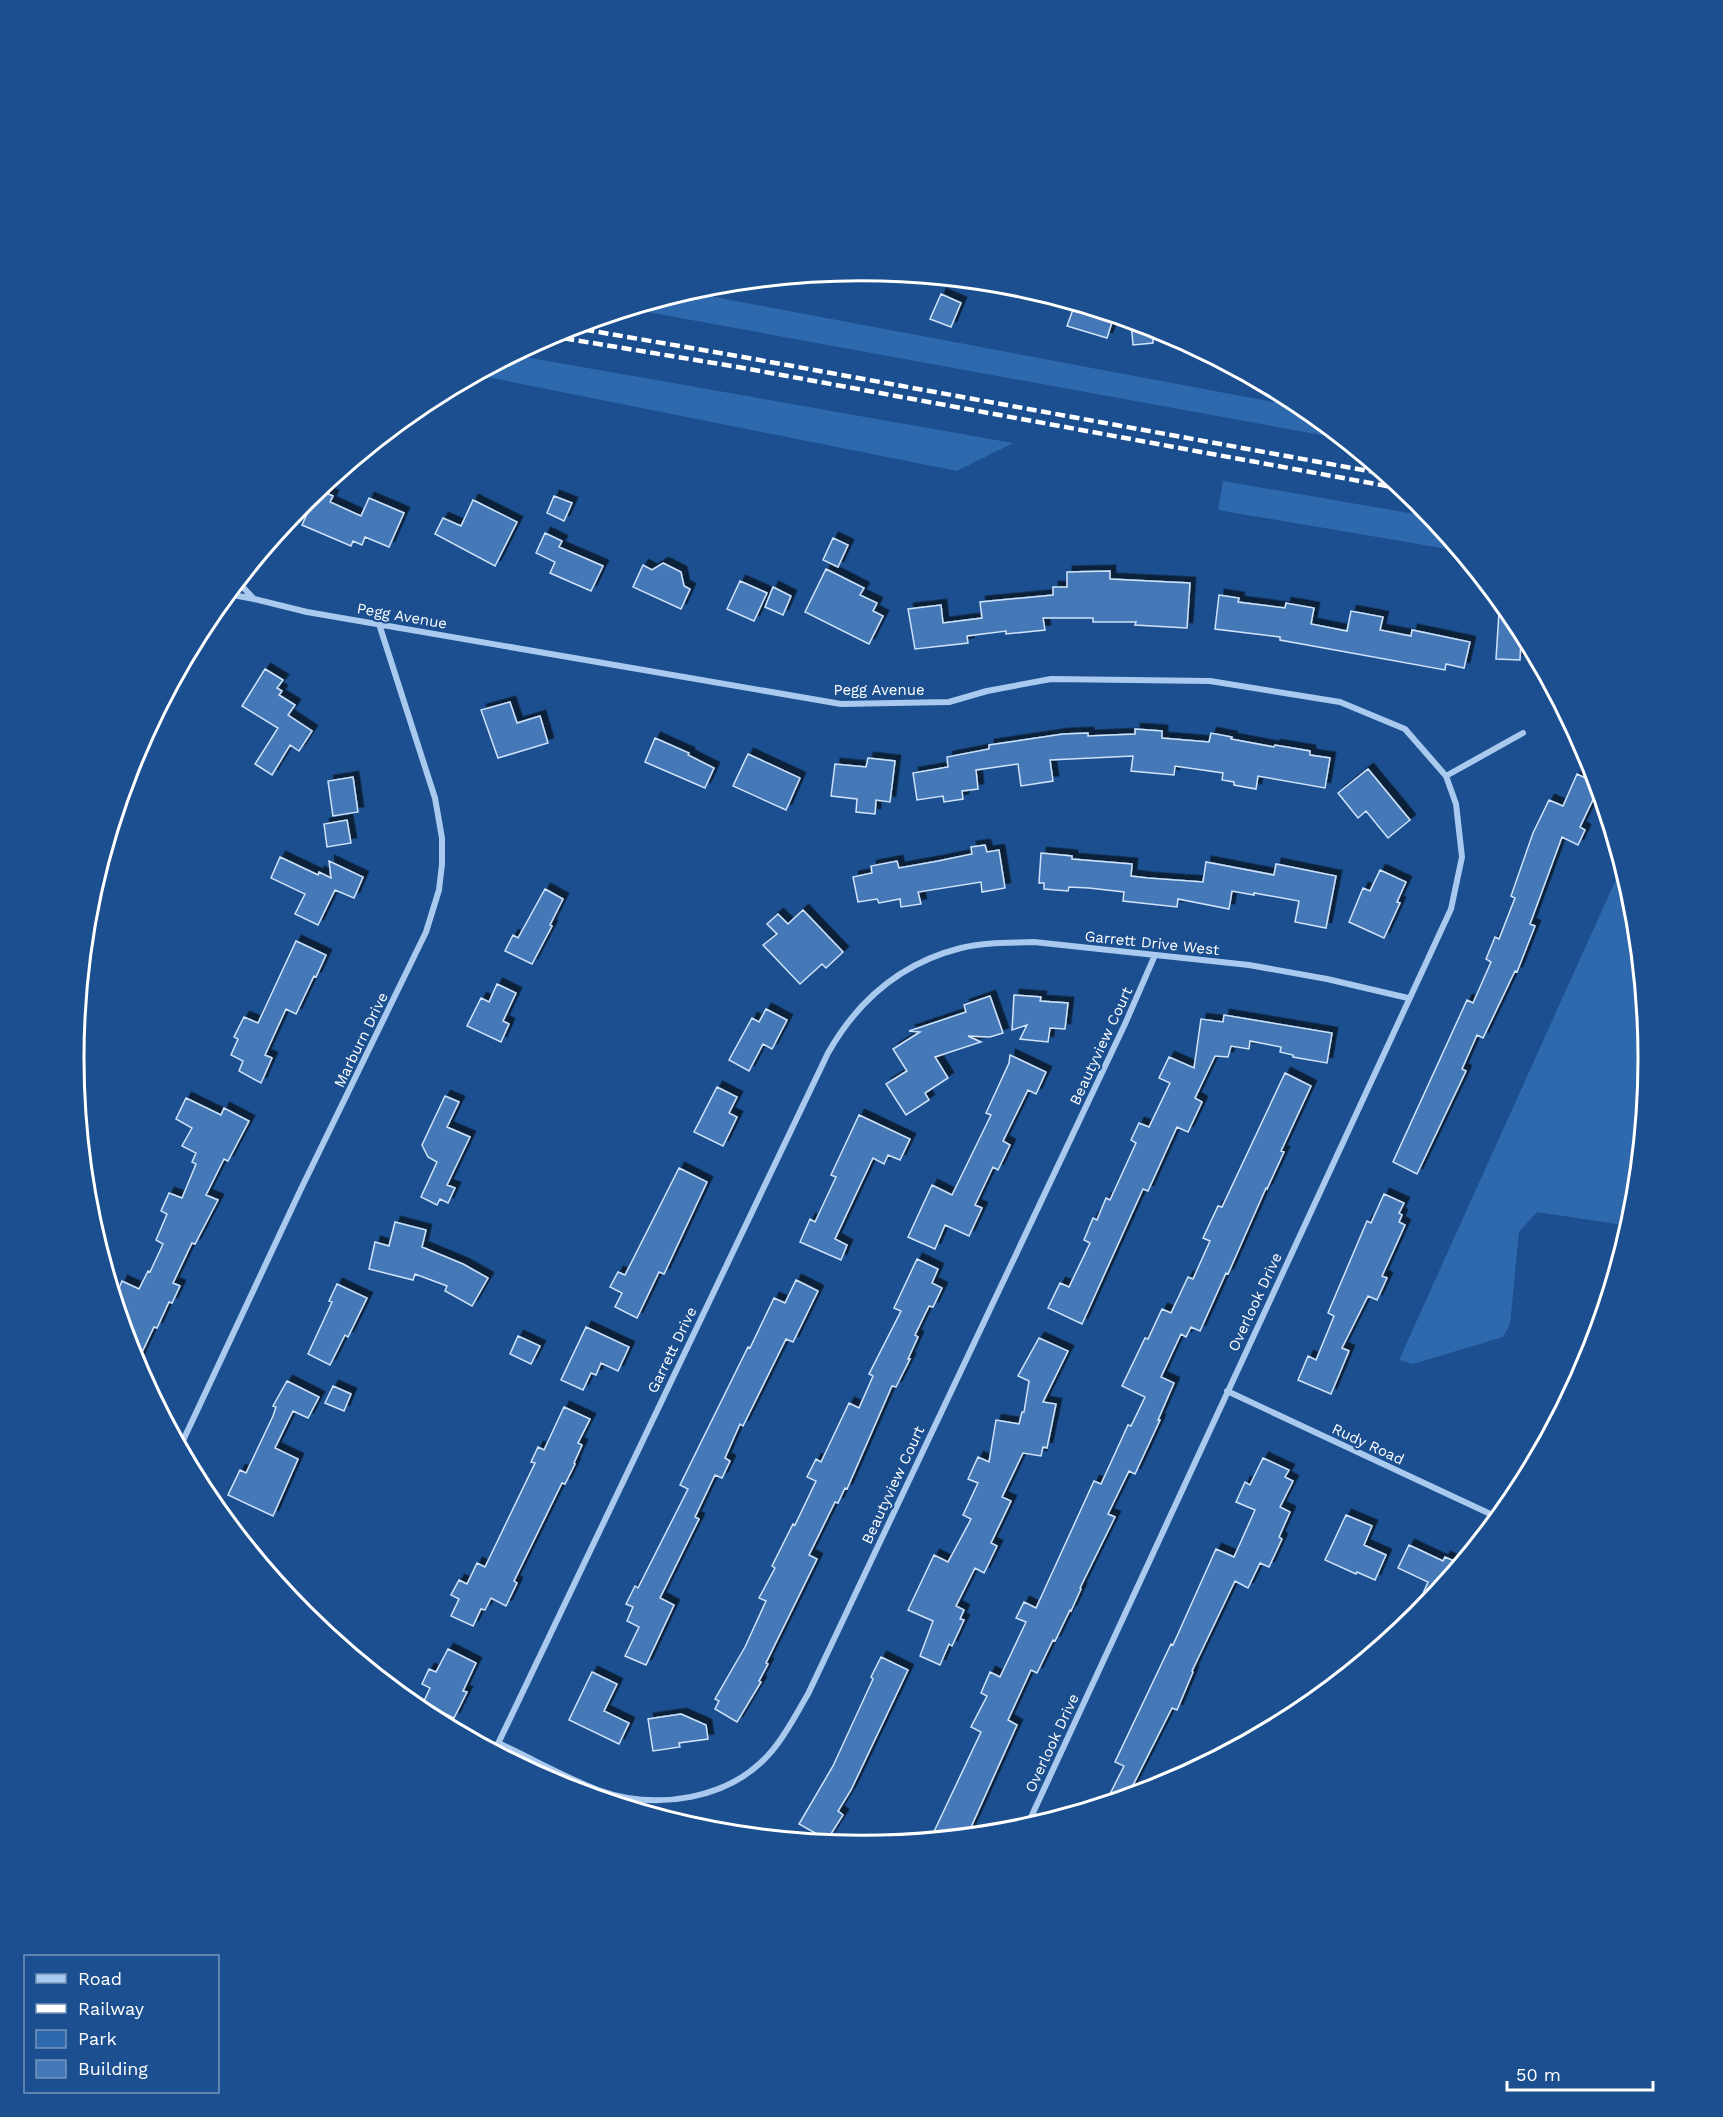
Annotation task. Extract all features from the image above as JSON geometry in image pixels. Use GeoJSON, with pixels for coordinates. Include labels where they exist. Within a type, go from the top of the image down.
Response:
{"type":"FeatureCollection","features":[{"type":"Feature","properties":{"kind":"street"},"geometry":{"type":"LineString","coordinates":[[243,588],[254,599]]}},
{"type":"Feature","properties":{"kind":"street","name":"Pegg Avenue"},"geometry":{"type":"LineString","coordinates":[[237,596],[307,612],[841,704],[949,702],[987,691],[1051,679],[1210,681],[1340,702],[1405,729],[1446,776]]}},
{"type":"Feature","properties":{"kind":"street","name":"Marburn Drive"},"geometry":{"type":"LineString","coordinates":[[184,1439],[300,1191],[426,932],[438,890],[442,864],[442,838],[435,798],[378,624]]}},
{"type":"Feature","properties":{"kind":"street"},"geometry":{"type":"LineString","coordinates":[[1446,776],[1523,733]]}},
{"type":"Feature","properties":{"kind":"street","name":"Overlook Drive"},"geometry":{"type":"LineString","coordinates":[[1031,1817],[1451,909],[1462,857],[1456,804],[1446,776]]}},
{"type":"Feature","properties":{"kind":"street","name":"Garrett Drive West"},"geometry":{"type":"LineString","coordinates":[[897,976],[932,957],[962,947],[1034,942],[1249,965],[1327,979],[1408,998]]}},
{"type":"Feature","properties":{"kind":"street","name":"Beautyview Court"},"geometry":{"type":"LineString","coordinates":[[498,1743],[599,1790],[642,1799],[677,1799],[710,1792],[733,1783],[770,1754],[785,1734],[808,1694],[1125,1024],[1155,955]]}},
{"type":"Feature","properties":{"kind":"street","name":"Garrett Drive"},"geometry":{"type":"LineString","coordinates":[[498,1743],[828,1053],[841,1029],[856,1010],[876,990],[897,976]]}},
{"type":"Feature","properties":{"kind":"street","name":"Rudy Road"},"geometry":{"type":"LineString","coordinates":[[1227,1391],[1491,1514]]}},
{"type":"Feature","properties":{"kind":"green space"},"geometry":{"type":"Polygon","coordinates":[[[710,296],[1279,403],[1327,436],[645,312],[710,296]]]}},
{"type":"Feature","properties":{"kind":"green space"},"geometry":{"type":"Polygon","coordinates":[[[526,357],[1013,443],[957,471],[488,377],[526,357]]]}},
{"type":"Feature","properties":{"kind":"green space"},"geometry":{"type":"Polygon","coordinates":[[[1223,481],[1416,514],[1449,549],[1218,510],[1223,481]]]}},
{"type":"Feature","properties":{"kind":"green space"},"geometry":{"type":"Polygon","coordinates":[[[1617,876],[1632,957],[1639,1058],[1632,1160],[1621,1225],[1537,1212],[1519,1232],[1510,1324],[1503,1337],[1413,1364],[1399,1360],[1617,876]]]}},
{"type":"Feature","properties":{"kind":"building"},"geometry":{"type":"Polygon","coordinates":[[[941,294],[961,303],[951,327],[930,319],[941,294]]]}},
{"type":"Feature","properties":{"kind":"building"},"geometry":{"type":"Polygon","coordinates":[[[1073,310],[1112,322],[1107,338],[1067,326],[1073,310]]]}},
{"type":"Feature","properties":{"kind":"building"},"geometry":{"type":"Polygon","coordinates":[[[1132,330],[1153,338],[1153,343],[1133,345],[1132,330]]]}},
{"type":"Feature","properties":{"kind":"building"},"geometry":{"type":"Polygon","coordinates":[[[328,494],[333,496],[330,502],[361,516],[369,498],[404,513],[389,547],[365,537],[362,545],[353,541],[351,546],[302,525],[307,514],[328,494]]]}},
{"type":"Feature","properties":{"kind":"building"},"geometry":{"type":"Polygon","coordinates":[[[554,496],[572,503],[564,521],[547,513],[554,496]]]}},
{"type":"Feature","properties":{"kind":"building"},"geometry":{"type":"Polygon","coordinates":[[[473,500],[517,522],[495,566],[435,534],[443,518],[461,526],[473,500]]]}},
{"type":"Feature","properties":{"kind":"building"},"geometry":{"type":"Polygon","coordinates":[[[545,533],[562,541],[559,547],[603,566],[591,591],[550,573],[555,562],[536,553],[545,533]]]}},
{"type":"Feature","properties":{"kind":"building"},"geometry":{"type":"Polygon","coordinates":[[[833,538],[848,545],[838,567],[823,560],[833,538]]]}},
{"type":"Feature","properties":{"kind":"building"},"geometry":{"type":"Polygon","coordinates":[[[663,563],[681,572],[684,586],[690,589],[681,609],[633,587],[643,565],[652,570],[663,563]]]}},
{"type":"Feature","properties":{"kind":"building"},"geometry":{"type":"Polygon","coordinates":[[[826,569],[864,588],[860,595],[877,603],[873,611],[883,616],[869,644],[805,612],[826,569]]]}},
{"type":"Feature","properties":{"kind":"building"},"geometry":{"type":"Polygon","coordinates":[[[1110,571],[1110,579],[1190,583],[1187,628],[1135,625],[1136,622],[1093,622],[1093,618],[1043,618],[1045,630],[1006,634],[1006,631],[967,636],[968,643],[915,649],[908,609],[941,605],[943,623],[982,618],[980,602],[1053,595],[1053,587],[1067,587],[1067,572],[1110,571]]]}},
{"type":"Feature","properties":{"kind":"building"},"geometry":{"type":"Polygon","coordinates":[[[740,581],[767,593],[754,621],[727,609],[740,581]]]}},
{"type":"Feature","properties":{"kind":"building"},"geometry":{"type":"Polygon","coordinates":[[[773,587],[791,596],[783,615],[765,607],[773,587]]]}},
{"type":"Feature","properties":{"kind":"building"},"geometry":{"type":"Polygon","coordinates":[[[1219,595],[1239,598],[1238,602],[1285,608],[1286,603],[1314,608],[1311,624],[1347,631],[1351,611],[1383,617],[1380,630],[1411,636],[1412,630],[1470,642],[1464,668],[1446,664],[1445,670],[1280,640],[1280,637],[1215,629],[1219,595]]]}},
{"type":"Feature","properties":{"kind":"building"},"geometry":{"type":"Polygon","coordinates":[[[1499,614],[1521,647],[1520,660],[1496,659],[1499,614]]]}},
{"type":"Feature","properties":{"kind":"building"},"geometry":{"type":"Polygon","coordinates":[[[265,669],[283,680],[277,688],[282,691],[279,695],[295,705],[288,715],[312,731],[299,751],[290,745],[272,775],[255,764],[278,728],[242,706],[265,669]]]}},
{"type":"Feature","properties":{"kind":"building"},"geometry":{"type":"Polygon","coordinates":[[[510,702],[517,723],[540,716],[548,743],[498,758],[481,710],[510,702]]]}},
{"type":"Feature","properties":{"kind":"building"},"geometry":{"type":"Polygon","coordinates":[[[1135,729],[1162,731],[1162,738],[1209,742],[1211,733],[1274,747],[1275,745],[1310,751],[1310,755],[1330,758],[1325,788],[1258,776],[1256,789],[1222,780],[1223,773],[1175,766],[1174,775],[1131,771],[1133,756],[1050,760],[1053,781],[1021,786],[1018,764],[976,770],[978,789],[962,791],[963,799],[944,802],[943,796],[917,800],[913,773],[948,767],[947,757],[989,749],[989,745],[1063,734],[1088,733],[1088,736],[1135,734],[1135,729]]]}},
{"type":"Feature","properties":{"kind":"building"},"geometry":{"type":"Polygon","coordinates":[[[655,738],[689,753],[688,755],[714,768],[705,788],[645,762],[655,738]]]}},
{"type":"Feature","properties":{"kind":"building"},"geometry":{"type":"Polygon","coordinates":[[[748,754],[800,778],[786,810],[733,786],[748,754]]]}},
{"type":"Feature","properties":{"kind":"building"},"geometry":{"type":"Polygon","coordinates":[[[868,758],[895,761],[890,802],[876,800],[875,814],[856,812],[857,799],[831,796],[835,764],[866,767],[868,758]]]}},
{"type":"Feature","properties":{"kind":"building"},"geometry":{"type":"Polygon","coordinates":[[[1368,769],[1410,820],[1388,838],[1366,811],[1358,818],[1338,793],[1368,769]]]}},
{"type":"Feature","properties":{"kind":"building"},"geometry":{"type":"Polygon","coordinates":[[[1577,774],[1587,779],[1594,798],[1580,827],[1585,830],[1578,845],[1562,837],[1530,924],[1535,926],[1517,972],[1515,971],[1483,1038],[1477,1035],[1462,1069],[1466,1071],[1417,1174],[1393,1162],[1467,1000],[1473,1003],[1491,962],[1486,959],[1495,937],[1499,939],[1515,898],[1511,896],[1533,833],[1549,800],[1563,806],[1577,774]]]}},
{"type":"Feature","properties":{"kind":"building"},"geometry":{"type":"Polygon","coordinates":[[[353,777],[358,812],[333,816],[328,781],[353,777]]]}},
{"type":"Feature","properties":{"kind":"building"},"geometry":{"type":"Polygon","coordinates":[[[347,820],[351,843],[327,847],[324,824],[347,820]]]}},
{"type":"Feature","properties":{"kind":"building"},"geometry":{"type":"Polygon","coordinates":[[[985,845],[987,852],[999,850],[1005,888],[982,892],[981,882],[918,892],[921,904],[901,907],[900,899],[879,903],[877,899],[858,902],[853,877],[872,873],[871,866],[897,861],[899,868],[938,861],[972,854],[971,847],[985,845]]]}},
{"type":"Feature","properties":{"kind":"building"},"geometry":{"type":"Polygon","coordinates":[[[1041,853],[1072,856],[1072,859],[1132,864],[1131,876],[1148,878],[1203,882],[1206,862],[1274,875],[1276,864],[1336,876],[1326,928],[1295,922],[1299,901],[1254,893],[1254,895],[1232,891],[1229,909],[1178,899],[1177,907],[1123,901],[1124,892],[1089,888],[1069,887],[1068,891],[1044,889],[1044,883],[1039,883],[1041,853]]]}},
{"type":"Feature","properties":{"kind":"building"},"geometry":{"type":"Polygon","coordinates":[[[280,857],[318,875],[319,872],[331,878],[329,861],[363,877],[354,898],[335,890],[318,925],[295,914],[305,894],[271,878],[280,857]]]}},
{"type":"Feature","properties":{"kind":"building"},"geometry":{"type":"Polygon","coordinates":[[[1380,870],[1406,882],[1397,902],[1400,903],[1384,938],[1349,922],[1363,888],[1370,891],[1380,870]]]}},
{"type":"Feature","properties":{"kind":"building"},"geometry":{"type":"Polygon","coordinates":[[[545,889],[563,899],[532,964],[505,951],[513,935],[518,938],[545,889]]]}},
{"type":"Feature","properties":{"kind":"building"},"geometry":{"type":"Polygon","coordinates":[[[803,910],[843,952],[826,968],[822,964],[800,984],[763,945],[777,934],[767,924],[778,914],[788,924],[803,910]]]}},
{"type":"Feature","properties":{"kind":"building"},"geometry":{"type":"Polygon","coordinates":[[[296,941],[326,955],[296,1014],[286,1009],[265,1055],[272,1058],[261,1083],[239,1071],[243,1061],[231,1055],[238,1039],[234,1037],[244,1017],[258,1023],[296,941]]]}},
{"type":"Feature","properties":{"kind":"building"},"geometry":{"type":"Polygon","coordinates":[[[497,984],[516,993],[503,1021],[509,1024],[501,1042],[467,1026],[481,998],[489,1002],[497,984]]]}},
{"type":"Feature","properties":{"kind":"building"},"geometry":{"type":"Polygon","coordinates":[[[1014,995],[1041,997],[1040,1001],[1068,1003],[1065,1029],[1050,1028],[1048,1042],[1020,1039],[1027,1025],[1012,1030],[1014,995]]]}},
{"type":"Feature","properties":{"kind":"building"},"geometry":{"type":"Polygon","coordinates":[[[990,996],[1003,1033],[990,1037],[968,1036],[981,1042],[935,1057],[948,1078],[925,1093],[929,1100],[906,1115],[886,1084],[907,1071],[893,1049],[920,1032],[909,1031],[966,1012],[964,1005],[990,996]]]}},
{"type":"Feature","properties":{"kind":"building"},"geometry":{"type":"Polygon","coordinates":[[[766,1009],[787,1020],[772,1049],[763,1044],[749,1071],[729,1060],[752,1018],[759,1022],[766,1009]]]}},
{"type":"Feature","properties":{"kind":"building"},"geometry":{"type":"Polygon","coordinates":[[[1224,1015],[1332,1033],[1327,1063],[1293,1057],[1293,1055],[1280,1052],[1281,1047],[1250,1041],[1249,1049],[1231,1046],[1228,1057],[1215,1056],[1195,1098],[1202,1102],[1188,1132],[1177,1127],[1148,1191],[1143,1189],[1082,1324],[1048,1308],[1060,1283],[1069,1287],[1090,1243],[1084,1240],[1093,1218],[1097,1220],[1106,1198],[1110,1200],[1136,1143],[1131,1140],[1139,1123],[1149,1127],[1170,1083],[1159,1078],[1169,1057],[1194,1068],[1201,1019],[1223,1022],[1224,1015]]]}},
{"type":"Feature","properties":{"kind":"building"},"geometry":{"type":"Polygon","coordinates":[[[1010,1055],[1046,1072],[1036,1094],[1028,1090],[1003,1141],[1010,1145],[998,1170],[993,1167],[975,1205],[982,1208],[969,1236],[945,1225],[935,1249],[908,1237],[932,1185],[952,1195],[991,1115],[986,1113],[1009,1063],[1010,1055]]]}},
{"type":"Feature","properties":{"kind":"building"},"geometry":{"type":"Polygon","coordinates":[[[1285,1073],[1311,1086],[1281,1151],[1284,1152],[1200,1331],[1191,1327],[1186,1337],[1181,1334],[1161,1377],[1174,1383],[1158,1420],[1160,1420],[1135,1474],[1129,1471],[1108,1514],[1115,1517],[1071,1611],[1055,1641],[1053,1640],[1037,1673],[1031,1670],[1008,1720],[1017,1725],[971,1828],[934,1832],[981,1732],[971,1727],[987,1696],[981,1693],[990,1672],[1000,1677],[1026,1622],[1016,1618],[1024,1602],[1036,1608],[1094,1481],[1101,1484],[1128,1425],[1131,1426],[1145,1397],[1122,1386],[1162,1309],[1171,1313],[1188,1277],[1193,1279],[1210,1241],[1203,1238],[1218,1206],[1222,1207],[1285,1073]]]}},
{"type":"Feature","properties":{"kind":"building"},"geometry":{"type":"Polygon","coordinates":[[[717,1087],[737,1097],[729,1113],[737,1117],[723,1146],[694,1132],[717,1087]]]}},
{"type":"Feature","properties":{"kind":"building"},"geometry":{"type":"Polygon","coordinates":[[[445,1096],[459,1102],[447,1127],[470,1137],[447,1185],[455,1188],[448,1203],[440,1199],[437,1205],[421,1197],[437,1162],[428,1157],[422,1145],[445,1096]]]}},
{"type":"Feature","properties":{"kind":"building"},"geometry":{"type":"Polygon","coordinates":[[[186,1098],[221,1115],[224,1108],[249,1121],[228,1161],[224,1159],[206,1195],[218,1200],[195,1244],[192,1243],[173,1283],[180,1286],[172,1303],[169,1302],[142,1353],[119,1289],[122,1281],[139,1289],[148,1271],[150,1272],[163,1244],[156,1240],[167,1214],[161,1211],[169,1193],[182,1198],[196,1164],[192,1162],[196,1153],[182,1146],[192,1128],[176,1119],[186,1098]]]}},
{"type":"Feature","properties":{"kind":"building"},"geometry":{"type":"Polygon","coordinates":[[[859,1115],[910,1139],[900,1160],[888,1155],[884,1164],[873,1158],[835,1239],[847,1245],[841,1260],[800,1242],[810,1219],[815,1222],[836,1177],[831,1175],[859,1115]]]}},
{"type":"Feature","properties":{"kind":"building"},"geometry":{"type":"Polygon","coordinates":[[[679,1168],[707,1182],[664,1274],[659,1272],[637,1318],[615,1307],[622,1293],[610,1287],[618,1272],[625,1275],[679,1168]]]}},
{"type":"Feature","properties":{"kind":"building"},"geometry":{"type":"Polygon","coordinates":[[[1384,1194],[1404,1203],[1399,1213],[1402,1215],[1399,1222],[1405,1225],[1382,1276],[1387,1278],[1377,1300],[1368,1296],[1342,1348],[1349,1351],[1331,1394],[1298,1380],[1308,1356],[1316,1360],[1334,1316],[1328,1313],[1367,1221],[1371,1223],[1384,1194]]]}},
{"type":"Feature","properties":{"kind":"building"},"geometry":{"type":"Polygon","coordinates":[[[395,1222],[426,1230],[422,1247],[463,1264],[488,1278],[472,1306],[445,1291],[447,1286],[415,1274],[413,1280],[369,1269],[375,1242],[389,1246],[395,1222]]]}},
{"type":"Feature","properties":{"kind":"building"},"geometry":{"type":"Polygon","coordinates":[[[917,1259],[938,1269],[932,1283],[942,1288],[933,1307],[929,1306],[915,1335],[918,1337],[908,1359],[910,1359],[896,1387],[892,1386],[847,1489],[845,1488],[838,1503],[835,1502],[809,1555],[817,1559],[766,1663],[768,1664],[759,1681],[761,1682],[737,1722],[715,1709],[719,1701],[715,1699],[745,1647],[766,1601],[759,1598],[775,1568],[772,1566],[816,1481],[807,1477],[816,1459],[821,1462],[849,1403],[859,1408],[873,1376],[869,1374],[901,1311],[894,1308],[917,1259]]]}},
{"type":"Feature","properties":{"kind":"building"},"geometry":{"type":"Polygon","coordinates":[[[796,1280],[818,1291],[793,1342],[786,1339],[743,1426],[740,1424],[725,1458],[730,1461],[722,1478],[715,1475],[695,1517],[699,1519],[660,1598],[674,1605],[646,1665],[625,1656],[639,1627],[627,1621],[633,1607],[626,1604],[635,1586],[638,1588],[688,1489],[680,1485],[748,1347],[750,1348],[774,1298],[785,1303],[796,1280]]]}},
{"type":"Feature","properties":{"kind":"building"},"geometry":{"type":"Polygon","coordinates":[[[337,1284],[367,1298],[348,1337],[345,1335],[330,1365],[308,1354],[332,1302],[329,1301],[337,1284]]]}},
{"type":"Feature","properties":{"kind":"building"},"geometry":{"type":"Polygon","coordinates":[[[586,1327],[629,1347],[618,1371],[601,1363],[596,1375],[591,1373],[583,1390],[561,1380],[586,1327]]]}},
{"type":"Feature","properties":{"kind":"building"},"geometry":{"type":"Polygon","coordinates":[[[518,1336],[540,1346],[531,1364],[510,1354],[518,1336]]]}},
{"type":"Feature","properties":{"kind":"building"},"geometry":{"type":"Polygon","coordinates":[[[1039,1338],[1068,1351],[1043,1402],[1056,1404],[1047,1448],[1043,1447],[1041,1456],[1023,1453],[1002,1497],[1011,1501],[991,1543],[997,1546],[984,1573],[975,1568],[956,1606],[964,1610],[960,1619],[964,1620],[952,1646],[949,1644],[940,1665],[920,1656],[933,1621],[908,1610],[934,1555],[948,1562],[971,1519],[963,1515],[978,1483],[968,1479],[978,1457],[989,1462],[996,1420],[1019,1424],[1022,1412],[1024,1412],[1029,1381],[1018,1376],[1039,1338]]]}},
{"type":"Feature","properties":{"kind":"building"},"geometry":{"type":"Polygon","coordinates":[[[287,1381],[319,1397],[308,1418],[293,1411],[275,1448],[298,1459],[273,1516],[228,1495],[240,1470],[246,1473],[273,1416],[276,1407],[273,1406],[287,1381]]]}},
{"type":"Feature","properties":{"kind":"building"},"geometry":{"type":"Polygon","coordinates":[[[333,1386],[351,1394],[344,1411],[325,1403],[333,1386]]]}},
{"type":"Feature","properties":{"kind":"building"},"geometry":{"type":"Polygon","coordinates":[[[564,1407],[590,1419],[578,1443],[582,1445],[575,1464],[565,1484],[562,1483],[514,1581],[517,1583],[506,1606],[491,1598],[485,1610],[481,1609],[473,1626],[451,1616],[459,1599],[451,1595],[459,1580],[467,1584],[477,1563],[485,1567],[535,1463],[531,1462],[538,1447],[544,1450],[564,1407]]]}},
{"type":"Feature","properties":{"kind":"building"},"geometry":{"type":"Polygon","coordinates":[[[1263,1458],[1289,1470],[1285,1477],[1293,1481],[1280,1507],[1290,1512],[1279,1537],[1282,1539],[1269,1567],[1260,1563],[1248,1588],[1235,1581],[1192,1671],[1177,1710],[1172,1708],[1132,1787],[1109,1796],[1124,1766],[1115,1762],[1171,1644],[1173,1645],[1216,1549],[1234,1557],[1255,1510],[1236,1502],[1245,1482],[1250,1485],[1263,1458]]]}},
{"type":"Feature","properties":{"kind":"building"},"geometry":{"type":"Polygon","coordinates":[[[1346,1515],[1372,1526],[1364,1545],[1386,1555],[1375,1580],[1325,1560],[1346,1515]]]}},
{"type":"Feature","properties":{"kind":"building"},"geometry":{"type":"Polygon","coordinates":[[[1409,1545],[1443,1561],[1445,1557],[1454,1561],[1421,1597],[1428,1582],[1398,1568],[1409,1545]]]}},
{"type":"Feature","properties":{"kind":"building"},"geometry":{"type":"Polygon","coordinates":[[[448,1649],[476,1663],[463,1691],[467,1692],[454,1718],[424,1701],[430,1688],[422,1684],[429,1669],[436,1672],[448,1649]]]}},
{"type":"Feature","properties":{"kind":"building"},"geometry":{"type":"Polygon","coordinates":[[[881,1657],[908,1670],[851,1790],[838,1811],[843,1815],[830,1835],[817,1834],[799,1824],[833,1766],[873,1679],[871,1677],[881,1657]]]}},
{"type":"Feature","properties":{"kind":"building"},"geometry":{"type":"Polygon","coordinates":[[[592,1672],[617,1684],[604,1711],[629,1723],[619,1744],[569,1720],[592,1672]]]}},
{"type":"Feature","properties":{"kind":"building"},"geometry":{"type":"Polygon","coordinates":[[[681,1714],[706,1725],[708,1739],[679,1743],[680,1747],[653,1751],[648,1719],[681,1714]]]}},
{"type":"Feature","properties":{"kind":"railway"},"geometry":{"type":"LineString","coordinates":[[590,330],[1371,471]]}},
{"type":"Feature","properties":{"kind":"railway"},"geometry":{"type":"LineString","coordinates":[[567,339],[738,367],[1387,486]]}}]}
